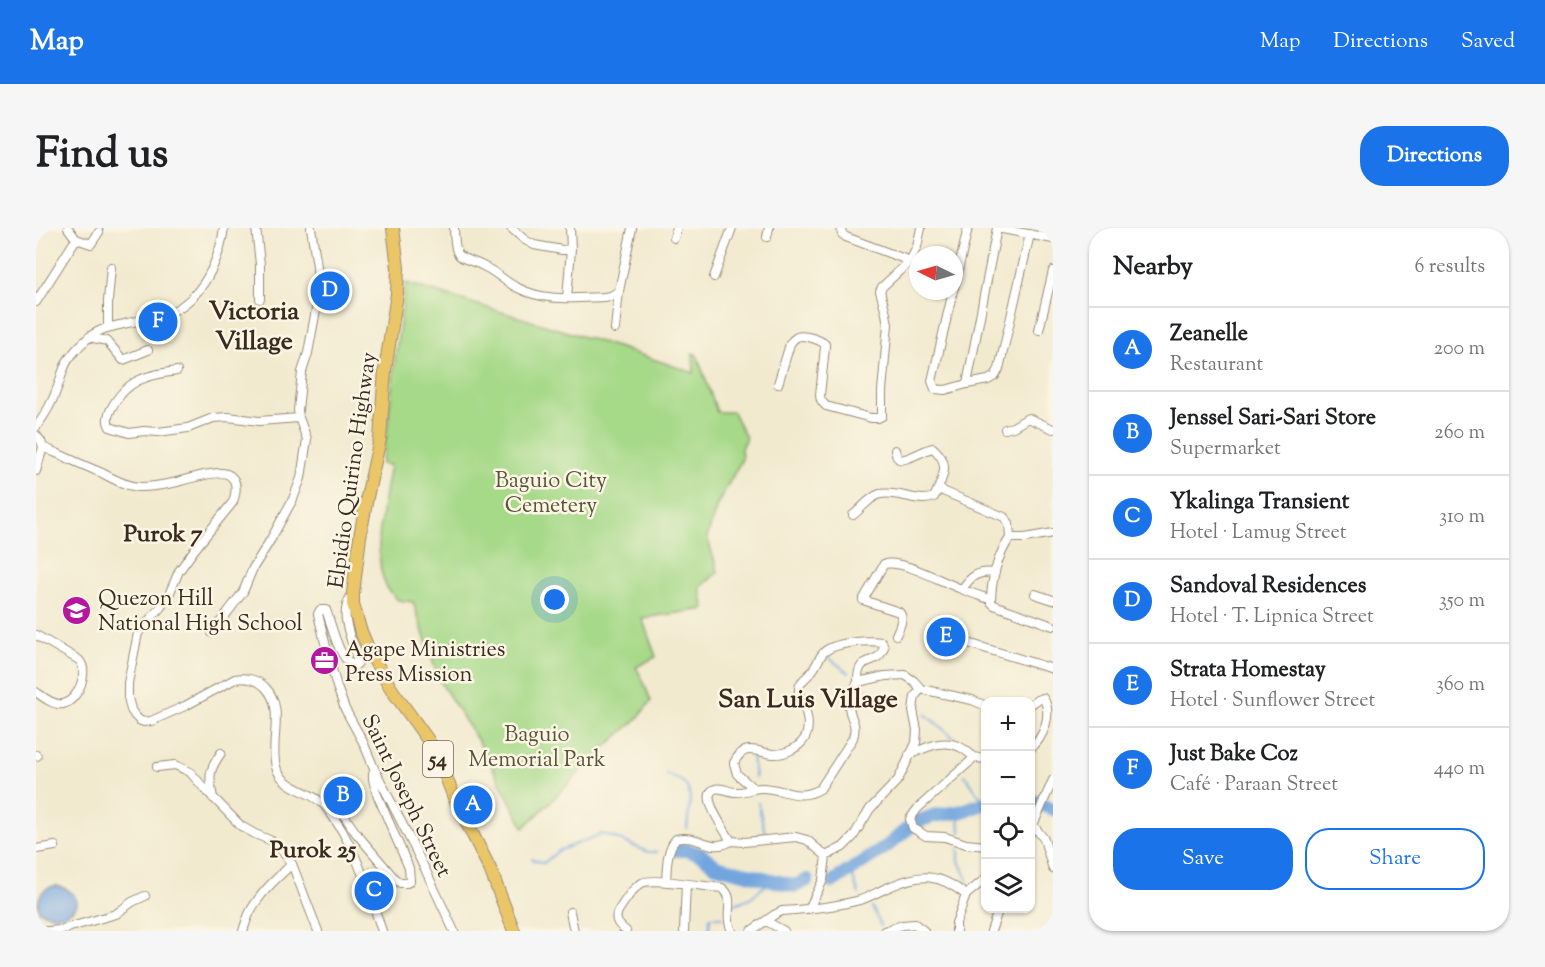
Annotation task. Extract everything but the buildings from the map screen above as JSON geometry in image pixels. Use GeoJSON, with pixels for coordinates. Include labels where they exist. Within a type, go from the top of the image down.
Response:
{"type":"FeatureCollection","features":[{"type":"Feature","properties":{"kind":"highway","name":"Elpidio Quirino Highway"},"geometry":{"type":"LineString","coordinates":[[393,228],[398,268],[397,294],[385,370],[380,439],[367,497],[353,604],[370,653],[392,690],[428,740],[441,764],[453,795],[490,869],[514,931]]}},
{"type":"Feature","properties":{"kind":"street"},"geometry":{"type":"LineString","coordinates":[[68,228],[76,239],[92,244],[99,232]]}},
{"type":"Feature","properties":{"kind":"street"},"geometry":{"type":"LineString","coordinates":[[36,426],[52,400],[67,361],[89,337],[108,327],[169,313],[188,302],[208,277],[215,263],[221,248],[224,228]]}},
{"type":"Feature","properties":{"kind":"street"},"geometry":{"type":"LineString","coordinates":[[256,228],[260,256],[260,299]]}},
{"type":"Feature","properties":{"kind":"street"},"geometry":{"type":"LineString","coordinates":[[212,633],[243,592],[253,568],[293,499],[300,478],[307,439],[298,410],[302,372],[318,299],[317,266],[311,228]]}},
{"type":"Feature","properties":{"kind":"street"},"geometry":{"type":"LineString","coordinates":[[454,228],[456,251],[462,258],[486,267],[521,289],[541,297],[608,297],[620,291]]}},
{"type":"Feature","properties":{"kind":"street"},"geometry":{"type":"LineString","coordinates":[[511,228],[534,245],[562,250],[571,249]]}},
{"type":"Feature","properties":{"kind":"street"},"geometry":{"type":"LineString","coordinates":[[567,298],[571,249],[570,228]]}},
{"type":"Feature","properties":{"kind":"street"},"geometry":{"type":"LineString","coordinates":[[615,329],[632,228]]}},
{"type":"Feature","properties":{"kind":"street"},"geometry":{"type":"LineString","coordinates":[[674,238],[677,228]]}},
{"type":"Feature","properties":{"kind":"street"},"geometry":{"type":"LineString","coordinates":[[714,277],[732,228]]}},
{"type":"Feature","properties":{"kind":"street"},"geometry":{"type":"LineString","coordinates":[[841,228],[841,232],[846,237],[909,261]]}},
{"type":"Feature","properties":{"kind":"street"},"geometry":{"type":"LineString","coordinates":[[917,246],[921,228]]}},
{"type":"Feature","properties":{"kind":"street"},"geometry":{"type":"LineString","coordinates":[[963,250],[968,228]]}},
{"type":"Feature","properties":{"kind":"street"},"geometry":{"type":"LineString","coordinates":[[967,384],[997,228],[1053,239]]}},
{"type":"Feature","properties":{"kind":"street"},"geometry":{"type":"LineString","coordinates":[[951,300],[933,381],[933,385],[939,390],[988,380],[995,376],[999,369],[1030,234]]}},
{"type":"Feature","properties":{"kind":"street"},"geometry":{"type":"LineString","coordinates":[[36,302],[76,239]]}},
{"type":"Feature","properties":{"kind":"street"},"geometry":{"type":"LineString","coordinates":[[778,384],[793,339],[801,336],[822,341],[825,344],[820,395],[823,403],[826,406],[871,418],[882,416],[888,324],[880,291],[909,262]]}},
{"type":"Feature","properties":{"kind":"street"},"geometry":{"type":"LineString","coordinates":[[108,327],[111,267]]}},
{"type":"Feature","properties":{"kind":"street"},"geometry":{"type":"LineString","coordinates":[[1039,330],[1053,271]]}},
{"type":"Feature","properties":{"kind":"street"},"geometry":{"type":"LineString","coordinates":[[89,337],[107,341],[123,360],[148,351]]}},
{"type":"Feature","properties":{"kind":"street"},"geometry":{"type":"LineString","coordinates":[[177,371],[144,377],[122,392],[108,416],[107,422],[110,427],[129,433],[159,432],[188,428],[213,418],[228,417],[260,421],[299,418]]}},
{"type":"Feature","properties":{"kind":"street"},"geometry":{"type":"LineString","coordinates":[[1005,429],[1028,418],[1053,429]]}},
{"type":"Feature","properties":{"kind":"street"},"geometry":{"type":"LineString","coordinates":[[36,435],[43,447],[36,471]]}},
{"type":"Feature","properties":{"kind":"street"},"geometry":{"type":"LineString","coordinates":[[43,447],[139,488],[221,473],[233,478],[236,485],[234,502],[195,549],[180,571],[168,597],[138,633],[128,683],[131,710],[139,720],[151,721],[235,679],[251,679],[261,683],[269,691],[274,702],[276,768],[282,779],[324,804],[353,853],[382,931]]}},
{"type":"Feature","properties":{"kind":"street"},"geometry":{"type":"LineString","coordinates":[[854,515],[880,494],[927,499],[934,497],[944,474],[945,466],[942,458],[933,448],[905,459],[899,459],[895,450]]}},
{"type":"Feature","properties":{"kind":"street"},"geometry":{"type":"LineString","coordinates":[[938,489],[1004,517],[1009,523],[1010,538],[999,559],[989,600]]}},
{"type":"Feature","properties":{"kind":"street"},"geometry":{"type":"LineString","coordinates":[[1010,538],[1053,533]]}},
{"type":"Feature","properties":{"kind":"street"},"geometry":{"type":"LineString","coordinates":[[896,635],[902,618],[901,614],[863,600],[884,564],[894,564],[922,572],[989,600],[994,605],[1053,626]]}},
{"type":"Feature","properties":{"kind":"street"},"geometry":{"type":"LineString","coordinates":[[962,589],[979,572],[995,573]]}},
{"type":"Feature","properties":{"kind":"street","name":"Saint Joseph Street"},"geometry":{"type":"LineString","coordinates":[[353,592],[347,600],[345,614],[358,663],[355,666],[349,663],[334,637],[326,610],[320,610],[318,614],[337,687],[345,709],[454,931]]}},
{"type":"Feature","properties":{"kind":"street"},"geometry":{"type":"LineString","coordinates":[[1035,594],[1053,600]]}},
{"type":"Feature","properties":{"kind":"street"},"geometry":{"type":"LineString","coordinates":[[36,635],[79,660],[84,671],[79,687],[65,703],[60,705],[36,692]]}},
{"type":"Feature","properties":{"kind":"street"},"geometry":{"type":"LineString","coordinates":[[945,636],[1053,669]]}},
{"type":"Feature","properties":{"kind":"street"},"geometry":{"type":"LineString","coordinates":[[731,841],[711,806],[708,799],[710,793],[715,789],[746,792],[753,788],[762,788],[804,795],[812,794],[820,789],[853,738],[856,729],[849,705],[858,682],[858,672],[861,665],[880,655],[884,647],[882,642],[842,644],[829,648],[822,654],[814,670],[800,683],[798,691],[808,720],[808,730],[803,741],[791,750],[776,754],[746,750],[738,755],[734,763],[737,774],[753,788]]}},
{"type":"Feature","properties":{"kind":"street"},"geometry":{"type":"LineString","coordinates":[[858,682],[885,676],[905,675],[921,689],[981,704]]}},
{"type":"Feature","properties":{"kind":"street"},"geometry":{"type":"LineString","coordinates":[[826,856],[843,847],[853,837],[870,809],[898,780],[916,743],[917,730],[913,710],[915,696],[921,689]]}},
{"type":"Feature","properties":{"kind":"street"},"geometry":{"type":"LineString","coordinates":[[1035,701],[1043,698],[1048,704],[1048,719],[1044,732],[1035,744]]}},
{"type":"Feature","properties":{"kind":"street"},"geometry":{"type":"LineString","coordinates":[[909,755],[942,743],[961,747],[974,758],[981,759]]}},
{"type":"Feature","properties":{"kind":"street"},"geometry":{"type":"LineString","coordinates":[[213,798],[209,774],[212,765],[221,753]]}},
{"type":"Feature","properties":{"kind":"street"},"geometry":{"type":"LineString","coordinates":[[974,758],[918,808],[911,824],[926,836],[945,837],[966,844],[981,846]]}},
{"type":"Feature","properties":{"kind":"street"},"geometry":{"type":"LineString","coordinates":[[158,767],[176,765],[190,772],[241,826],[272,841],[287,855],[318,931]]}},
{"type":"Feature","properties":{"kind":"street"},"geometry":{"type":"LineString","coordinates":[[324,804],[332,803],[339,808],[356,833],[395,879],[400,883],[410,881],[409,868],[376,792],[373,779],[374,768]]}},
{"type":"Feature","properties":{"kind":"street"},"geometry":{"type":"LineString","coordinates":[[1035,820],[1052,782]]}},
{"type":"Feature","properties":{"kind":"street"},"geometry":{"type":"LineString","coordinates":[[1035,828],[1047,844],[1053,869]]}},
{"type":"Feature","properties":{"kind":"street"},"geometry":{"type":"LineString","coordinates":[[666,882],[671,844],[681,837],[721,846],[731,841],[796,837],[807,840],[826,856]]}},
{"type":"Feature","properties":{"kind":"street"},"geometry":{"type":"LineString","coordinates":[[36,849],[55,846]]}},
{"type":"Feature","properties":{"kind":"street"},"geometry":{"type":"LineString","coordinates":[[809,909],[823,880],[826,856]]}},
{"type":"Feature","properties":{"kind":"street"},"geometry":{"type":"LineString","coordinates":[[243,931],[250,912],[261,896],[292,864]]}},
{"type":"Feature","properties":{"kind":"street"},"geometry":{"type":"LineString","coordinates":[[752,931],[782,911],[843,905],[866,899],[890,886],[916,877],[933,877],[952,884],[966,895]]}},
{"type":"Feature","properties":{"kind":"street"},"geometry":{"type":"LineString","coordinates":[[626,931],[616,922],[617,912],[633,890],[646,882],[722,888],[729,897],[728,920],[732,931]]}},
{"type":"Feature","properties":{"kind":"street"},"geometry":{"type":"LineString","coordinates":[[956,931],[956,923],[966,895],[981,882]]}},
{"type":"Feature","properties":{"kind":"street"},"geometry":{"type":"LineString","coordinates":[[684,931],[686,884]]}},
{"type":"Feature","properties":{"kind":"street"},"geometry":{"type":"LineString","coordinates":[[36,930],[60,930],[116,914],[145,896]]}},
{"type":"Feature","properties":{"kind":"street"},"geometry":{"type":"LineString","coordinates":[[570,912],[574,931]]}},
{"type":"Feature","properties":{"kind":"street"},"geometry":{"type":"LineString","coordinates":[[991,931],[998,913]]}},
{"type":"Feature","properties":{"kind":"street"},"geometry":{"type":"LineString","coordinates":[[766,921],[784,931]]}},
{"type":"Feature","properties":{"kind":"street"},"geometry":{"type":"LineString","coordinates":[[884,931],[902,925],[915,924],[924,931]]}},
{"type":"Feature","properties":{"kind":"green space","name":"Baguio City Cemetery"},"geometry":{"type":"Polygon","coordinates":[[[406,283],[694,373],[693,353],[697,355],[717,412],[733,412],[746,438],[741,448],[742,459],[717,505],[707,537],[718,572],[700,588],[705,609],[642,618],[656,657],[636,667],[651,701],[637,719],[605,747],[524,828],[480,744],[439,680],[413,602],[398,600],[386,586],[382,573],[379,558],[380,526],[390,465],[381,464],[406,283]]]}},
{"type":"Feature","properties":{"kind":"water"},"geometry":{"type":"Polygon","coordinates":[[[57,886],[68,890],[74,896],[76,902],[74,908],[61,915],[39,911],[39,901],[44,890],[57,886]]]}},
{"type":"Feature","properties":{"kind":"waterway"},"geometry":{"type":"LineString","coordinates":[[829,658],[849,673]]}},
{"type":"Feature","properties":{"kind":"waterway"},"geometry":{"type":"LineString","coordinates":[[867,689],[878,698],[902,705]]}},
{"type":"Feature","properties":{"kind":"waterway"},"geometry":{"type":"LineString","coordinates":[[925,714],[954,738]]}},
{"type":"Feature","properties":{"kind":"waterway"},"geometry":{"type":"LineString","coordinates":[[752,757],[755,777]]}},
{"type":"Feature","properties":{"kind":"waterway"},"geometry":{"type":"LineString","coordinates":[[666,774],[680,780],[688,789],[690,802],[687,828]]}},
{"type":"Feature","properties":{"kind":"waterway"},"geometry":{"type":"LineString","coordinates":[[965,775],[981,799]]}},
{"type":"Feature","properties":{"kind":"waterway"},"geometry":{"type":"LineString","coordinates":[[1035,802],[1053,809]]}},
{"type":"Feature","properties":{"kind":"waterway"},"geometry":{"type":"LineString","coordinates":[[758,803],[765,833]]}},
{"type":"Feature","properties":{"kind":"waterway"},"geometry":{"type":"LineString","coordinates":[[832,882],[886,847],[919,821],[981,805]]}},
{"type":"Feature","properties":{"kind":"waterway"},"geometry":{"type":"LineString","coordinates":[[959,812],[960,832]]}},
{"type":"Feature","properties":{"kind":"waterway"},"geometry":{"type":"LineString","coordinates":[[532,859],[544,863],[558,851],[602,834],[648,852],[657,852]]}},
{"type":"Feature","properties":{"kind":"waterway"},"geometry":{"type":"LineString","coordinates":[[959,849],[959,861],[968,882]]}},
{"type":"Feature","properties":{"kind":"waterway"},"geometry":{"type":"LineString","coordinates":[[677,850],[687,850],[702,855],[716,866],[795,886],[807,880]]}},
{"type":"Feature","properties":{"kind":"waterway"},"geometry":{"type":"LineString","coordinates":[[850,870],[859,894]]}},
{"type":"Feature","properties":{"kind":"waterway"},"geometry":{"type":"LineString","coordinates":[[735,904],[750,898],[772,880]]}},
{"type":"Feature","properties":{"kind":"waterway"},"geometry":{"type":"LineString","coordinates":[[872,907],[881,926]]}},
{"type":"Feature","properties":{"kind":"waterway"},"geometry":{"type":"LineString","coordinates":[[709,931],[710,917],[723,917]]}},
{"type":"Feature","properties":{"kind":"place","name":"Sandoval Residences"},"geometry":{"type":"Point","coordinates":[330,291]}},
{"type":"Feature","properties":{"kind":"place","name":"Just Bake Coz"},"geometry":{"type":"Point","coordinates":[158,322]}},
{"type":"Feature","properties":{"kind":"place","name":"Quezon Hill National High School"},"geometry":{"type":"Point","coordinates":[77,610]}},
{"type":"Feature","properties":{"kind":"place","name":"Strata Homestay"},"geometry":{"type":"Point","coordinates":[946,637]}},
{"type":"Feature","properties":{"kind":"place","name":"Agape Ministries Press Mission"},"geometry":{"type":"Point","coordinates":[324,661]}},
{"type":"Feature","properties":{"kind":"place","name":"Jenssel Sari-Sari Store"},"geometry":{"type":"Point","coordinates":[343,796]}},
{"type":"Feature","properties":{"kind":"place","name":"Zeanelle"},"geometry":{"type":"Point","coordinates":[473,805]}},
{"type":"Feature","properties":{"kind":"place","name":"Ykalinga Transient"},"geometry":{"type":"Point","coordinates":[374,891]}},
{"type":"Feature","properties":{"kind":"district","name":"Victoria Village"},"geometry":{"type":"Point","coordinates":[254,325]}},
{"type":"Feature","properties":{"kind":"district","name":"Purok 7"},"geometry":{"type":"Point","coordinates":[163,533]}},
{"type":"Feature","properties":{"kind":"district","name":"San Luis Village"},"geometry":{"type":"Point","coordinates":[808,698]}},
{"type":"Feature","properties":{"kind":"district","name":"Purok 25"},"geometry":{"type":"Point","coordinates":[313,849]}},
{"type":"Feature","properties":{"kind":"park label","name":"Baguio Memorial Park"},"geometry":{"type":"Point","coordinates":[537,746]}}]}
